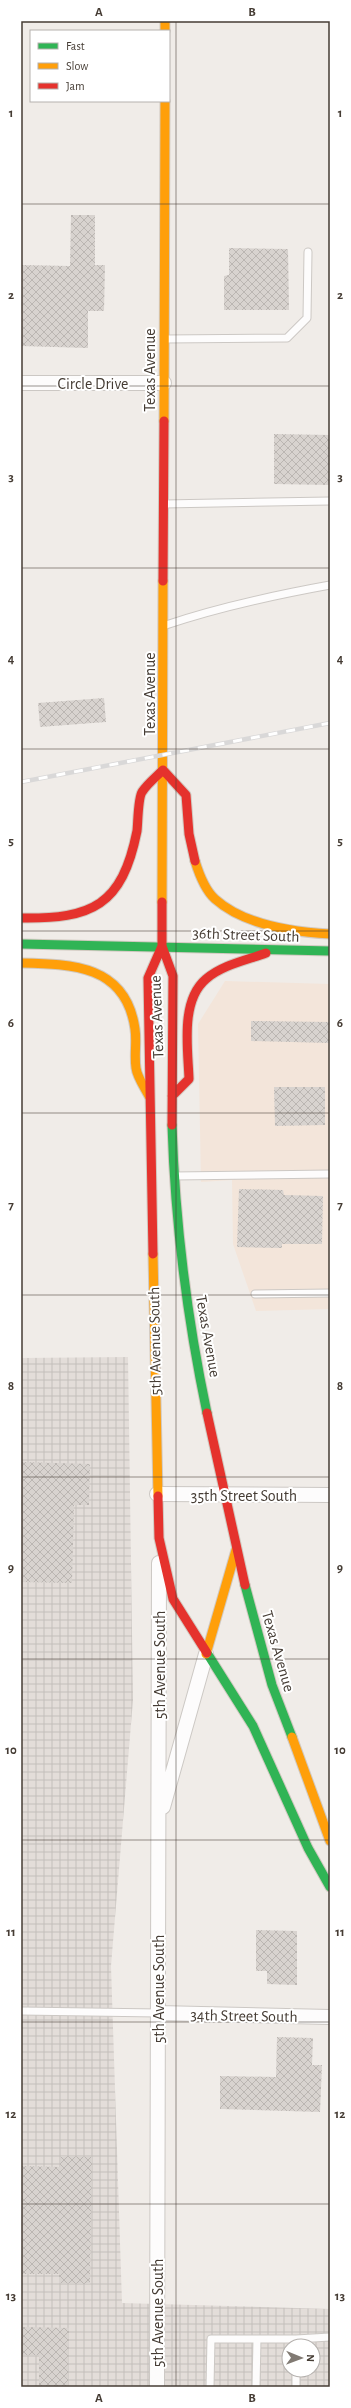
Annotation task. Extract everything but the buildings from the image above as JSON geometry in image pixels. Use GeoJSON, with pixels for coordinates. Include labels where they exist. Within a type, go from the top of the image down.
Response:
{"type":"FeatureCollection","features":[{"type":"Feature","properties":{"kind":"main road","name":"Texas Avenue"},"geometry":{"type":"LineString","coordinates":[[165,102],[162,946],[173,976],[172,1096],[174,1176],[189,1316],[236,1550],[272,1685],[330,1841]]}},
{"type":"Feature","properties":{"kind":"main road"},"geometry":{"type":"LineString","coordinates":[[21,918],[69,916],[88,911],[109,896],[125,870],[134,849],[140,824],[141,793],[163,770],[186,795],[186,827],[199,871],[213,897],[238,913],[264,924],[287,931],[330,934]]}},
{"type":"Feature","properties":{"kind":"main road","name":"36th Street South"},"geometry":{"type":"LineString","coordinates":[[21,944],[330,951]]}},
{"type":"Feature","properties":{"kind":"main road","name":"5th Avenue South"},"geometry":{"type":"LineString","coordinates":[[159,1538],[149,1096],[148,978],[162,946]]}},
{"type":"Feature","properties":{"kind":"main road"},"geometry":{"type":"LineString","coordinates":[[172,1096],[189,1079],[189,1020],[192,997],[206,978],[229,967],[277,949]]}},
{"type":"Feature","properties":{"kind":"main road"},"geometry":{"type":"LineString","coordinates":[[21,963],[60,964],[89,968],[109,981],[126,999],[135,1028],[136,1070],[149,1096]]}},
{"type":"Feature","properties":{"kind":"main road"},"geometry":{"type":"LineString","coordinates":[[159,1538],[173,1599],[206,1654],[253,1726],[308,1848],[330,1887]]}},
{"type":"Feature","properties":{"kind":"main road"},"geometry":{"type":"LineString","coordinates":[[206,1654],[236,1550]]}},
{"type":"Feature","properties":{"kind":"street","name":"Circle Drive"},"geometry":{"type":"LineString","coordinates":[[21,383],[164,383]]}},
{"type":"Feature","properties":{"kind":"street","name":"35th Street South"},"geometry":{"type":"LineString","coordinates":[[157,1494],[330,1495]]}},
{"type":"Feature","properties":{"kind":"street","name":"5th Avenue South"},"geometry":{"type":"LineString","coordinates":[[156,2387],[159,1538]]}},
{"type":"Feature","properties":{"kind":"street"},"geometry":{"type":"LineString","coordinates":[[158,1824],[206,1654]]}},
{"type":"Feature","properties":{"kind":"street","name":"34th Street South"},"geometry":{"type":"LineString","coordinates":[[158,2014],[330,2017]]}},
{"type":"Feature","properties":{"kind":"lane"},"geometry":{"type":"LineString","coordinates":[[164,339],[287,338],[307,318],[308,252]]}},
{"type":"Feature","properties":{"kind":"lane"},"geometry":{"type":"LineString","coordinates":[[164,504],[330,501]]}},
{"type":"Feature","properties":{"kind":"lane"},"geometry":{"type":"LineString","coordinates":[[164,626],[232,606],[330,585]]}},
{"type":"Feature","properties":{"kind":"lane"},"geometry":{"type":"LineString","coordinates":[[174,1176],[330,1174]]}},
{"type":"Feature","properties":{"kind":"lane"},"geometry":{"type":"LineString","coordinates":[[255,1294],[330,1293]]}},
{"type":"Feature","properties":{"kind":"lane"},"geometry":{"type":"LineString","coordinates":[[21,2011],[158,2014]]}},
{"type":"Feature","properties":{"kind":"lane"},"geometry":{"type":"LineString","coordinates":[[210,2387],[211,2339],[257,2339],[281,2341]]}},
{"type":"Feature","properties":{"kind":"lane"},"geometry":{"type":"LineString","coordinates":[[256,2387],[257,2339]]}},
{"type":"Feature","properties":{"kind":"shaded area"},"geometry":{"type":"Polygon","coordinates":[[[225,981],[330,984],[330,1309],[256,1311],[233,1244],[232,1180],[201,1182],[198,1024],[225,981]]]}},
{"type":"Feature","properties":{"kind":"shaded area"},"geometry":{"type":"Polygon","coordinates":[[[128,1357],[133,1700],[111,1966],[122,2303],[330,2309],[330,2387],[21,2387],[21,1358],[128,1357]]]}},
{"type":"Feature","properties":{"kind":"railway"},"geometry":{"type":"LineString","coordinates":[[21,782],[330,723]]}},
{"type":"Feature","properties":{"kind":"traffic: fast"},"geometry":{"type":"LineString","coordinates":[[21,944],[330,951]]}},
{"type":"Feature","properties":{"kind":"traffic: fast"},"geometry":{"type":"LineString","coordinates":[[172,1125],[176,1198],[183,1270],[207,1413]]}},
{"type":"Feature","properties":{"kind":"traffic: fast"},"geometry":{"type":"LineString","coordinates":[[245,1585],[272,1685],[292,1737]]}},
{"type":"Feature","properties":{"kind":"traffic: fast"},"geometry":{"type":"LineString","coordinates":[[207,1653],[253,1726],[308,1848],[330,1887]]}},
{"type":"Feature","properties":{"kind":"traffic: slow"},"geometry":{"type":"LineString","coordinates":[[165,21],[165,30]]}},
{"type":"Feature","properties":{"kind":"traffic: slow"},"geometry":{"type":"LineString","coordinates":[[164,421],[165,102]]}},
{"type":"Feature","properties":{"kind":"traffic: slow"},"geometry":{"type":"LineString","coordinates":[[162,902],[163,581]]}},
{"type":"Feature","properties":{"kind":"traffic: slow"},"geometry":{"type":"LineString","coordinates":[[195,861],[198,871],[208,891],[215,899],[227,908],[254,921],[270,926],[330,934]]}},
{"type":"Feature","properties":{"kind":"traffic: slow"},"geometry":{"type":"LineString","coordinates":[[21,963],[40,963],[77,967],[94,972],[108,980],[121,992],[130,1008],[135,1029],[135,1063],[139,1079],[149,1096]]}},
{"type":"Feature","properties":{"kind":"traffic: slow"},"geometry":{"type":"LineString","coordinates":[[153,1254],[158,1496]]}},
{"type":"Feature","properties":{"kind":"traffic: slow"},"geometry":{"type":"LineString","coordinates":[[206,1654],[236,1550]]}},
{"type":"Feature","properties":{"kind":"traffic: slow"},"geometry":{"type":"LineString","coordinates":[[292,1737],[330,1841]]}},
{"type":"Feature","properties":{"kind":"traffic: jam"},"geometry":{"type":"LineString","coordinates":[[163,581],[164,421]]}},
{"type":"Feature","properties":{"kind":"traffic: jam"},"geometry":{"type":"LineString","coordinates":[[21,918],[46,918],[85,911],[100,903],[112,892],[123,876],[131,856],[137,831],[139,805],[142,792],[146,786],[163,770],[186,795],[189,834],[195,861]]}},
{"type":"Feature","properties":{"kind":"traffic: jam"},"geometry":{"type":"LineString","coordinates":[[162,902],[162,946],[173,976],[172,1125]]}},
{"type":"Feature","properties":{"kind":"traffic: jam"},"geometry":{"type":"LineString","coordinates":[[153,1254],[148,978],[162,946]]}},
{"type":"Feature","properties":{"kind":"traffic: jam"},"geometry":{"type":"LineString","coordinates":[[172,1096],[189,1079],[187,1026],[192,1000],[198,988],[206,979],[219,970],[266,953]]}},
{"type":"Feature","properties":{"kind":"traffic: jam"},"geometry":{"type":"LineString","coordinates":[[207,1413],[245,1585]]}},
{"type":"Feature","properties":{"kind":"traffic: jam"},"geometry":{"type":"LineString","coordinates":[[158,1496],[159,1538],[173,1599],[207,1653]]}}]}
